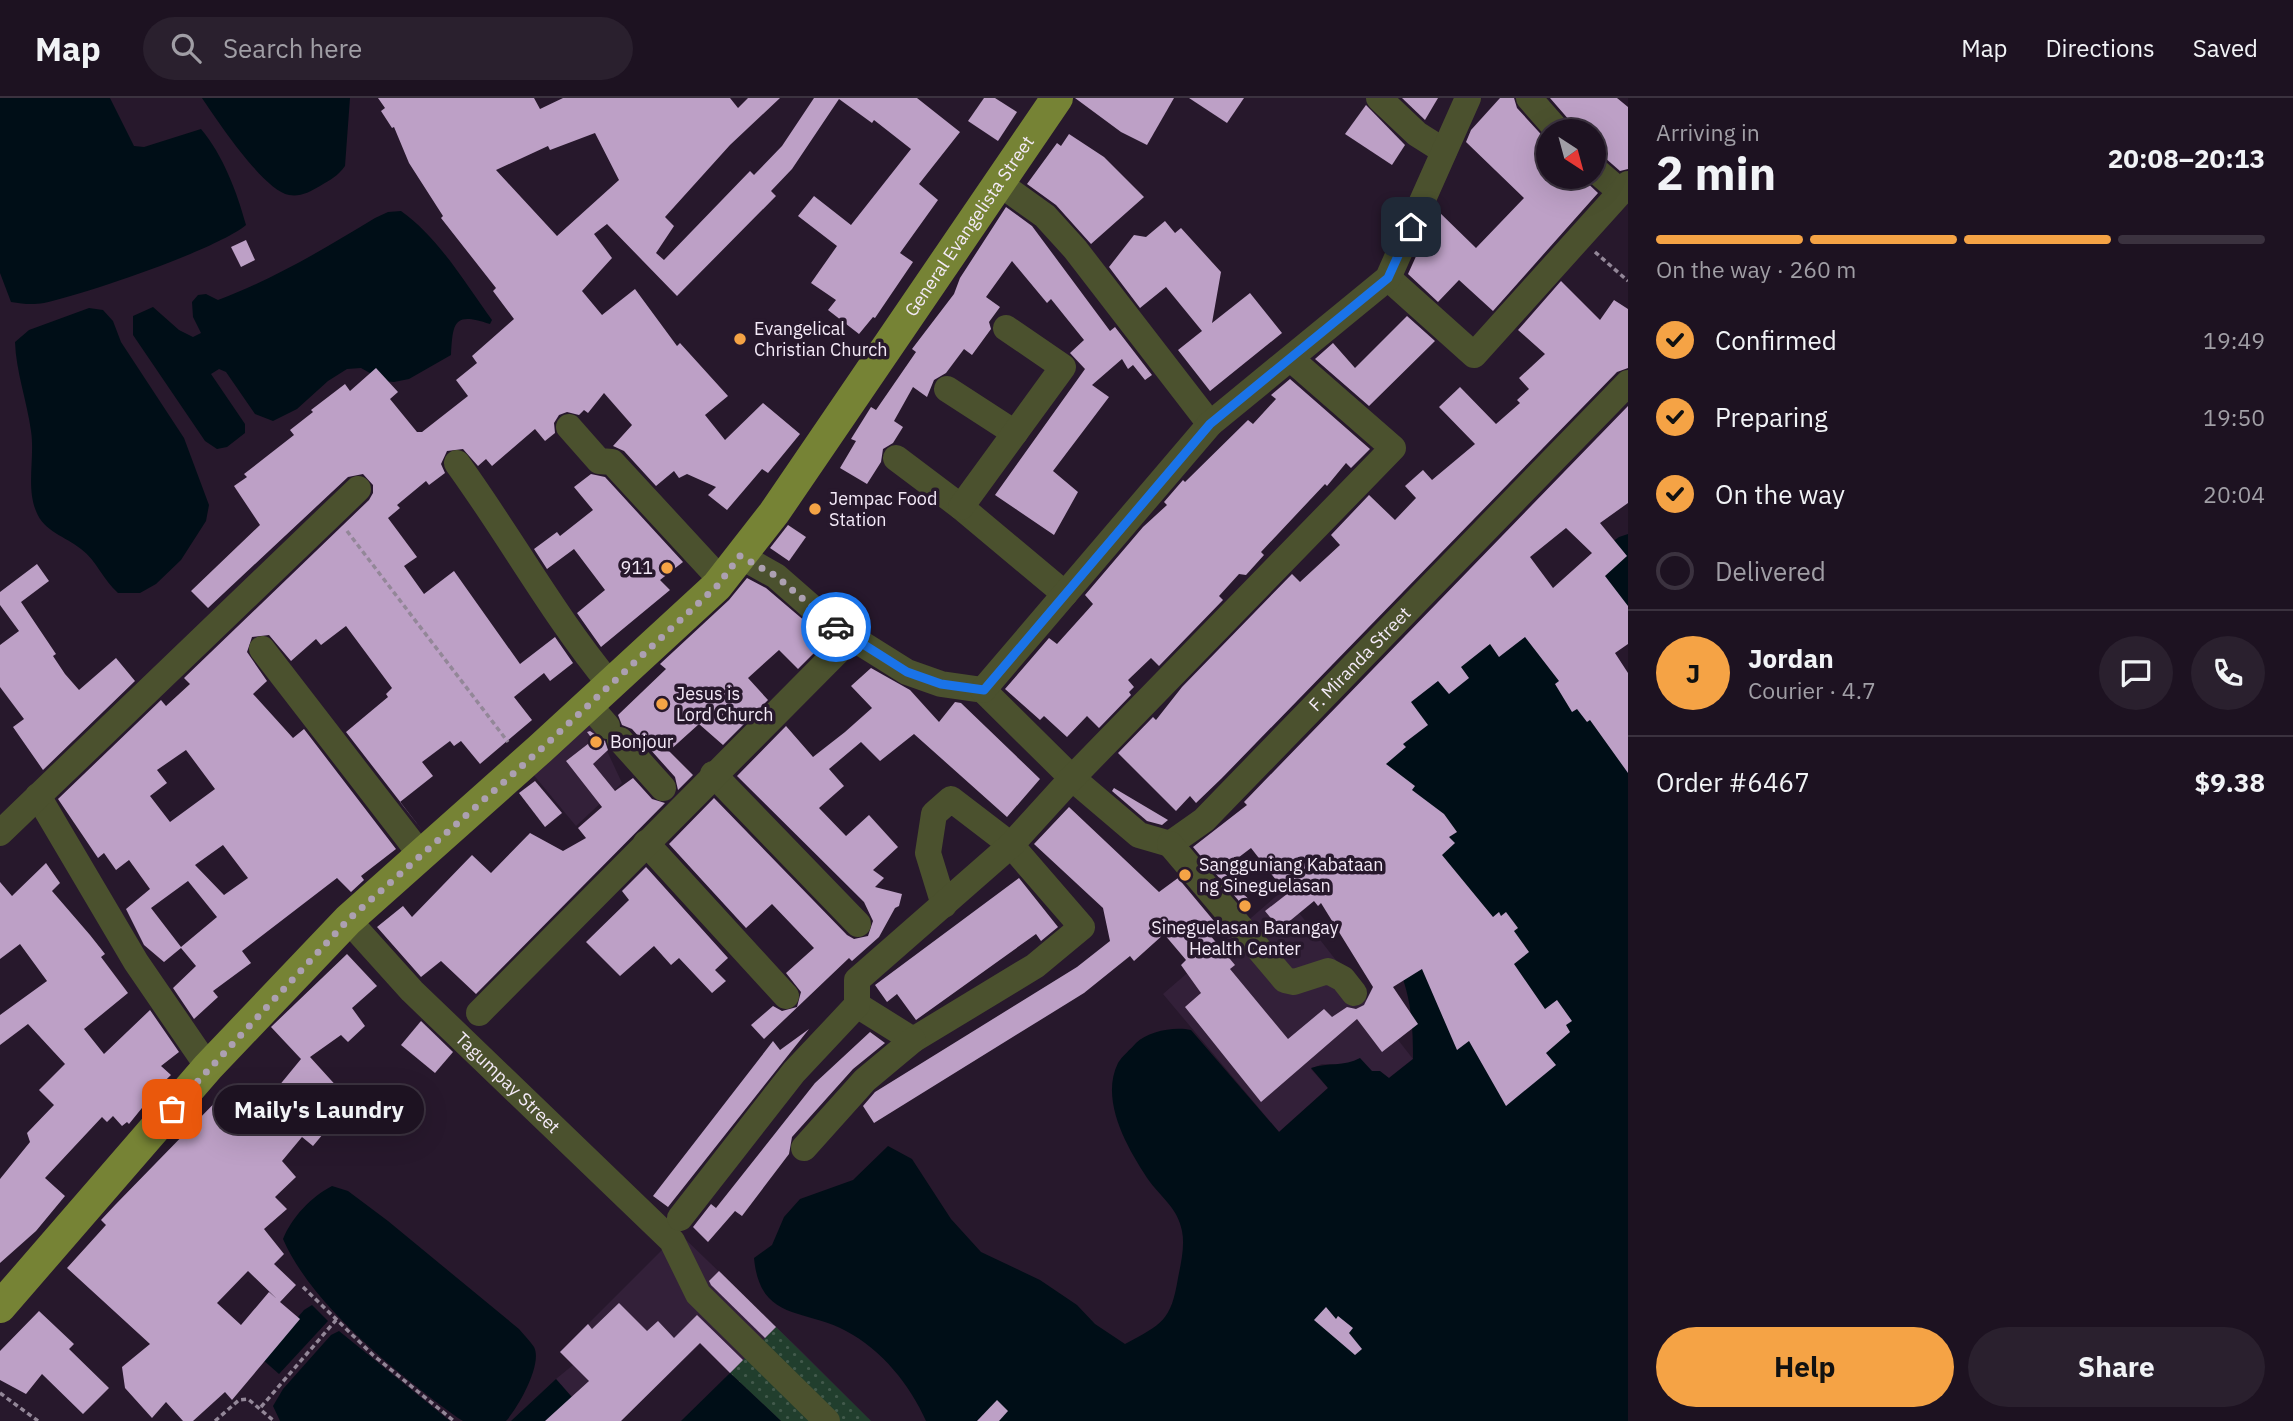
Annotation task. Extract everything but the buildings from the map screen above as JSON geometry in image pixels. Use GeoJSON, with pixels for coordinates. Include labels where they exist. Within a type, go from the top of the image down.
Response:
{"type":"FeatureCollection","features":[{"type":"Feature","properties":{"kind":"main road","name":"General Evangelista Street"},"geometry":{"type":"LineString","coordinates":[[0,1307],[208,1067],[348,920],[524,764],[606,714],[731,568],[774,513],[1057,98]]}},
{"type":"Feature","properties":{"kind":"street"},"geometry":{"type":"LineString","coordinates":[[1379,98],[1418,134],[1444,151]]}},
{"type":"Feature","properties":{"kind":"street"},"geometry":{"type":"LineString","coordinates":[[984,690],[1210,424],[1388,278],[1468,98]]}},
{"type":"Feature","properties":{"kind":"street"},"geometry":{"type":"LineString","coordinates":[[1529,98],[1547,119]]}},
{"type":"Feature","properties":{"kind":"street"},"geometry":{"type":"LineString","coordinates":[[1388,278],[1474,355],[1625,188],[1606,176]]}},
{"type":"Feature","properties":{"kind":"street"},"geometry":{"type":"LineString","coordinates":[[999,183],[1045,216],[1075,249],[1210,424]]}},
{"type":"Feature","properties":{"kind":"street"},"geometry":{"type":"LineString","coordinates":[[961,507],[1063,367],[1006,328]]}},
{"type":"Feature","properties":{"kind":"street"},"geometry":{"type":"LineString","coordinates":[[676,1229],[794,1072],[857,1005],[857,980],[1011,845],[1072,778],[1393,448],[1292,359]]}},
{"type":"Feature","properties":{"kind":"street","name":"F. Miranda Street"},"geometry":{"type":"LineString","coordinates":[[1170,844],[1204,820],[1223,801],[1628,383]]}},
{"type":"Feature","properties":{"kind":"street"},"geometry":{"type":"LineString","coordinates":[[947,389],[1015,433]]}},
{"type":"Feature","properties":{"kind":"street"},"geometry":{"type":"LineString","coordinates":[[569,427],[599,461],[612,462],[731,568],[776,576],[832,625],[907,672],[941,684],[984,690],[1072,778],[1139,835],[1170,844],[1285,980],[1294,982],[1328,971],[1343,979],[1354,993]]}},
{"type":"Feature","properties":{"kind":"street"},"geometry":{"type":"LineString","coordinates":[[896,458],[961,507],[1065,594]]}},
{"type":"Feature","properties":{"kind":"street"},"geometry":{"type":"LineString","coordinates":[[457,463],[505,530],[553,609],[606,714],[663,788]]}},
{"type":"Feature","properties":{"kind":"street"},"geometry":{"type":"LineString","coordinates":[[0,833],[358,489]]}},
{"type":"Feature","properties":{"kind":"street"},"geometry":{"type":"LineString","coordinates":[[479,1013],[713,774],[852,637]]}},
{"type":"Feature","properties":{"kind":"street"},"geometry":{"type":"LineString","coordinates":[[262,649],[421,855]]}},
{"type":"Feature","properties":{"kind":"street"},"geometry":{"type":"LineString","coordinates":[[713,774],[858,924]]}},
{"type":"Feature","properties":{"kind":"street"},"geometry":{"type":"LineString","coordinates":[[38,796],[136,962],[208,1067]]}},
{"type":"Feature","properties":{"kind":"street"},"geometry":{"type":"LineString","coordinates":[[804,1149],[865,1080],[913,1040],[1035,966],[1082,927],[1011,845],[951,799],[934,814],[928,853],[944,905]]}},
{"type":"Feature","properties":{"kind":"street"},"geometry":{"type":"LineString","coordinates":[[646,843],[786,996]]}},
{"type":"Feature","properties":{"kind":"street","name":"Tagumpay Street"},"geometry":{"type":"LineString","coordinates":[[348,920],[412,991],[676,1229],[698,1294],[827,1421]]}},
{"type":"Feature","properties":{"kind":"street"},"geometry":{"type":"LineString","coordinates":[[857,1005],[913,1040]]}},
{"type":"Feature","properties":{"kind":"path"},"geometry":{"type":"LineString","coordinates":[[1565,255],[1585,244],[1628,281]]}},
{"type":"Feature","properties":{"kind":"path"},"geometry":{"type":"LineString","coordinates":[[331,514],[368,555],[524,764]]}},
{"type":"Feature","properties":{"kind":"path"},"geometry":{"type":"LineString","coordinates":[[303,1287],[336,1320],[454,1421]]}},
{"type":"Feature","properties":{"kind":"path"},"geometry":{"type":"LineString","coordinates":[[261,1407],[336,1320]]}},
{"type":"Feature","properties":{"kind":"path"},"geometry":{"type":"LineString","coordinates":[[0,1393],[38,1421]]}},
{"type":"Feature","properties":{"kind":"path"},"geometry":{"type":"LineString","coordinates":[[215,1421],[239,1400],[248,1399],[261,1407],[274,1421]]}},
{"type":"Feature","properties":{"kind":"shaded area"},"geometry":{"type":"Polygon","coordinates":[[[0,98],[110,98],[134,146],[144,147],[201,129],[228,174],[246,225],[180,258],[89,291],[44,303],[11,302],[0,273],[0,98]]]}},
{"type":"Feature","properties":{"kind":"shaded area"},"geometry":{"type":"Polygon","coordinates":[[[202,98],[350,98],[345,166],[330,180],[305,194],[289,195],[278,190],[241,153],[202,98]]]}},
{"type":"Feature","properties":{"kind":"shaded area"},"geometry":{"type":"Polygon","coordinates":[[[401,211],[427,234],[451,262],[492,320],[490,324],[469,319],[458,322],[453,334],[451,355],[409,379],[384,381],[361,368],[347,369],[328,381],[297,409],[273,421],[255,414],[226,372],[219,369],[211,374],[245,424],[245,433],[227,447],[217,449],[205,441],[133,335],[133,316],[153,307],[179,330],[193,337],[201,333],[193,317],[192,302],[198,295],[206,294],[218,300],[239,292],[298,263],[375,218],[388,212],[401,211]]]}},
{"type":"Feature","properties":{"kind":"shaded area"},"geometry":{"type":"Polygon","coordinates":[[[89,308],[103,310],[113,321],[121,342],[184,438],[209,505],[206,521],[181,560],[156,584],[140,593],[118,593],[87,554],[44,524],[33,502],[31,431],[15,342],[29,330],[89,308]]]}},
{"type":"Feature","properties":{"kind":"shaded area"},"geometry":{"type":"Polygon","coordinates":[[[1628,534],[1628,631],[1590,558],[1619,537],[1628,534]]]}},
{"type":"Feature","properties":{"kind":"shaded area"},"geometry":{"type":"Polygon","coordinates":[[[1530,630],[1628,731],[1628,1421],[926,1421],[912,1394],[894,1370],[871,1348],[846,1331],[786,1310],[765,1293],[758,1279],[754,1258],[772,1245],[784,1217],[800,1199],[853,1180],[888,1146],[912,1159],[951,1219],[981,1252],[1040,1280],[1077,1305],[1095,1324],[1125,1344],[1163,1320],[1175,1292],[1182,1254],[1182,1231],[1173,1210],[1142,1170],[1119,1125],[1112,1093],[1118,1063],[1147,1035],[1170,1029],[1191,1030],[1279,1132],[1328,1088],[1311,1068],[1348,1063],[1360,1058],[1372,1071],[1380,1071],[1389,1078],[1413,1059],[1410,1009],[1396,961],[1374,730],[1462,637],[1530,630]]]}},
{"type":"Feature","properties":{"kind":"shaded area"},"geometry":{"type":"Polygon","coordinates":[[[592,719],[622,783],[576,826],[532,773],[592,719]]]}},
{"type":"Feature","properties":{"kind":"shaded area"},"geometry":{"type":"Polygon","coordinates":[[[1282,891],[1413,1059],[1389,1078],[1349,1064],[1322,1064],[1311,1069],[1328,1088],[1279,1132],[1163,994],[1282,891]]]}},
{"type":"Feature","properties":{"kind":"shaded area"},"geometry":{"type":"Polygon","coordinates":[[[332,1186],[348,1191],[388,1221],[519,1329],[534,1347],[536,1355],[532,1374],[523,1396],[506,1421],[463,1421],[458,1418],[385,1361],[314,1289],[296,1264],[283,1239],[303,1208],[332,1186]]]}},
{"type":"Feature","properties":{"kind":"shaded area"},"geometry":{"type":"Polygon","coordinates":[[[679,1233],[871,1421],[781,1421],[700,1344],[621,1421],[593,1421],[556,1379],[573,1365],[560,1352],[679,1233]]]}},
{"type":"Feature","properties":{"kind":"shaded area"},"geometry":{"type":"Polygon","coordinates":[[[312,1305],[328,1321],[279,1374],[262,1359],[304,1310],[312,1305]]]}},
{"type":"Feature","properties":{"kind":"shaded area"},"geometry":{"type":"Polygon","coordinates":[[[339,1331],[450,1421],[280,1421],[273,1406],[283,1389],[331,1335],[339,1331]]]}},
{"type":"Feature","properties":{"kind":"shaded area"},"geometry":{"type":"Polygon","coordinates":[[[730,1373],[781,1421],[681,1421],[730,1373]]]}},
{"type":"Feature","properties":{"kind":"shaded area"},"geometry":{"type":"Polygon","coordinates":[[[556,1379],[593,1421],[511,1421],[556,1379]]]}},
{"type":"Feature","properties":{"kind":"green space"},"geometry":{"type":"Polygon","coordinates":[[[776,1327],[871,1421],[781,1421],[730,1373],[776,1327]]]}},
{"type":"Feature","properties":{"kind":"way so far"},"geometry":{"type":"LineString","coordinates":[[172,1109],[208,1067],[348,920],[540,750],[717,586],[740,556],[776,576],[836,627]]}},
{"type":"Feature","properties":{"kind":"place","name":"Evangelical Christian Church"},"geometry":{"type":"Point","coordinates":[740,339]}},
{"type":"Feature","properties":{"kind":"place","name":"Jempac Food Station"},"geometry":{"type":"Point","coordinates":[815,509]}},
{"type":"Feature","properties":{"kind":"place","name":"911"},"geometry":{"type":"Point","coordinates":[667,568]}},
{"type":"Feature","properties":{"kind":"place","name":"Jesus is Lord Church"},"geometry":{"type":"Point","coordinates":[662,704]}},
{"type":"Feature","properties":{"kind":"place","name":"Bonjour"},"geometry":{"type":"Point","coordinates":[596,742]}},
{"type":"Feature","properties":{"kind":"place","name":"Sangguniang Kabataan ng Sineguelasan"},"geometry":{"type":"Point","coordinates":[1185,875]}},
{"type":"Feature","properties":{"kind":"place","name":"Sineguelasan Barangay Health Center"},"geometry":{"type":"Point","coordinates":[1245,906]}},
{"type":"Feature","properties":{"kind":"place","name":"Maily's Laundry"},"geometry":{"type":"Point","coordinates":[172,1109]}},
{"type":"Feature","properties":{"kind":"route"},"geometry":{"type":"LineString","coordinates":[[836,627],[907,672],[941,684],[984,690],[1210,424],[1388,278],[1411,227]]}}]}
